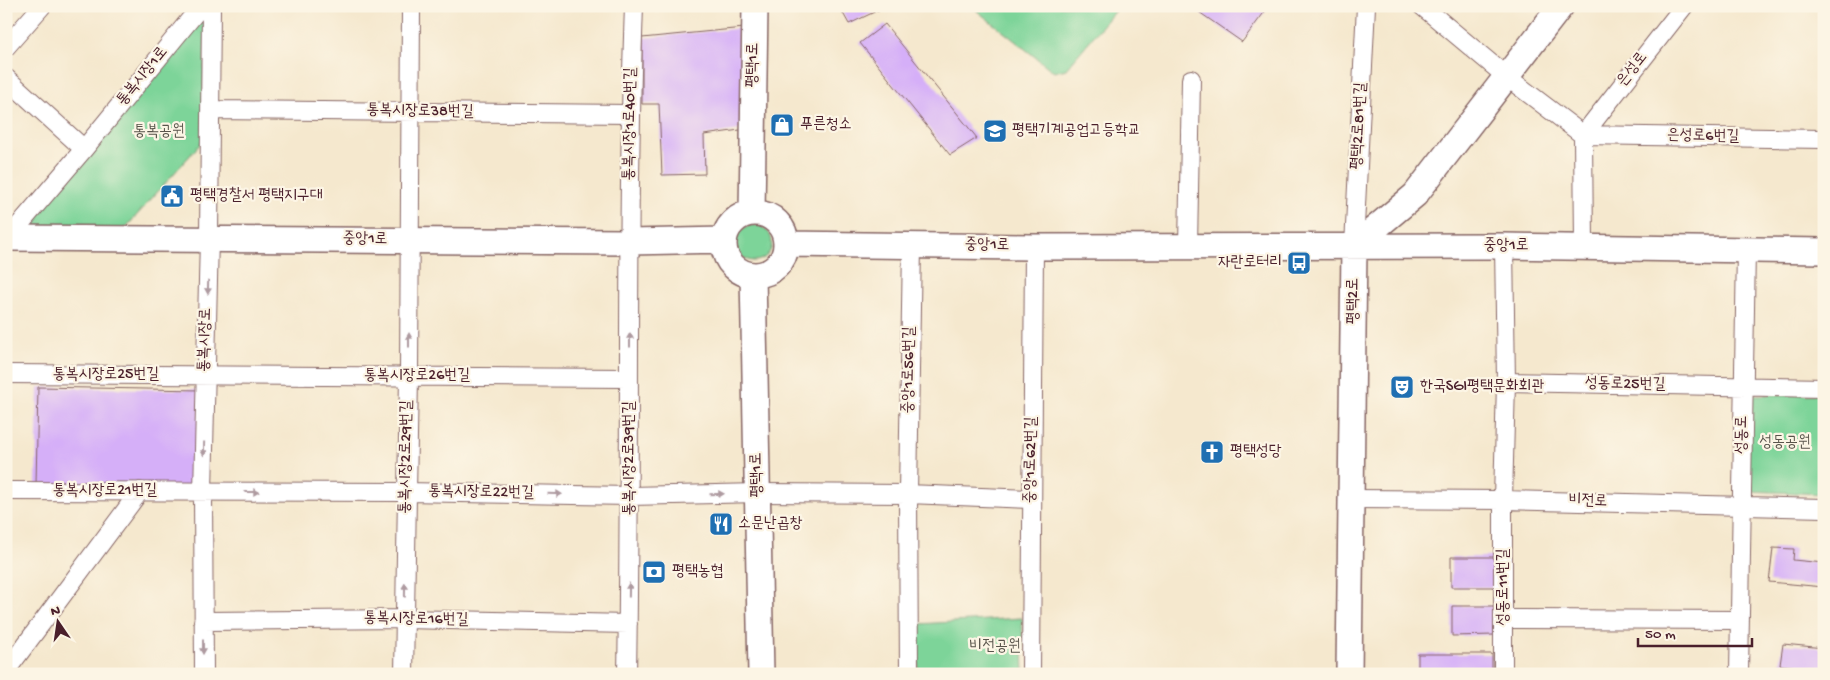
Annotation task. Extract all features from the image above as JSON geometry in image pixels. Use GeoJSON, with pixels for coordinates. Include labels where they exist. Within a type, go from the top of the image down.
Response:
{"type":"FeatureCollection","features":[{"type":"Feature","properties":{"kind":"street"},"geometry":{"type":"LineString","coordinates":[[6,47],[42,6]]}},
{"type":"Feature","properties":{"kind":"street","name":"통복시장1로"},"geometry":{"type":"LineString","coordinates":[[7,238],[201,6]]}},
{"type":"Feature","properties":{"kind":"street","name":"통복시장로"},"geometry":{"type":"LineString","coordinates":[[204,674],[203,492],[209,238],[211,6]]}},
{"type":"Feature","properties":{"kind":"street","name":"통복시장2로29번길"},"geometry":{"type":"LineString","coordinates":[[404,674],[409,376],[411,6]]}},
{"type":"Feature","properties":{"kind":"street","name":"통복시장1로40번길"},"geometry":{"type":"LineString","coordinates":[[630,242],[630,114],[634,6]]}},
{"type":"Feature","properties":{"kind":"street","name":"평택1로"},"geometry":{"type":"LineString","coordinates":[[752,213],[755,6]]}},
{"type":"Feature","properties":{"kind":"street","name":"평택2로81번길"},"geometry":{"type":"LineString","coordinates":[[1354,246],[1366,6]]}},
{"type":"Feature","properties":{"kind":"street"},"geometry":{"type":"LineString","coordinates":[[1422,6],[1583,135],[1584,246]]}},
{"type":"Feature","properties":{"kind":"street"},"geometry":{"type":"LineString","coordinates":[[1354,246],[1415,194],[1561,6]]}},
{"type":"Feature","properties":{"kind":"street","name":"은성로"},"geometry":{"type":"LineString","coordinates":[[1583,135],[1684,6]]}},
{"type":"Feature","properties":{"kind":"street"},"geometry":{"type":"LineString","coordinates":[[6,78],[84,148]]}},
{"type":"Feature","properties":{"kind":"street"},"geometry":{"type":"LineString","coordinates":[[1188,247],[1191,79]]}},
{"type":"Feature","properties":{"kind":"street","name":"통복시장로38번길"},"geometry":{"type":"LineString","coordinates":[[211,110],[630,114]]}},
{"type":"Feature","properties":{"kind":"street","name":"은성로6번길"},"geometry":{"type":"LineString","coordinates":[[1583,135],[1824,139]]}},
{"type":"Feature","properties":{"kind":"street"},"geometry":{"type":"LineString","coordinates":[[752,213],[769,216],[776,221],[782,227],[786,244],[785,252],[777,267],[762,275],[753,275],[737,270],[731,264],[724,249],[726,232],[736,219],[752,213]]}},
{"type":"Feature","properties":{"kind":"street","name":"중앙1로"},"geometry":{"type":"LineString","coordinates":[[7,238],[630,242],[724,240]]}},
{"type":"Feature","properties":{"kind":"street","name":"통복시장2로39번길"},"geometry":{"type":"LineString","coordinates":[[627,674],[630,496],[630,242]]}},
{"type":"Feature","properties":{"kind":"street","name":"중앙1로"},"geometry":{"type":"LineString","coordinates":[[786,244],[1034,247],[1584,246],[1824,251]]}},
{"type":"Feature","properties":{"kind":"street","name":"중앙1로56번길"},"geometry":{"type":"LineString","coordinates":[[909,674],[908,494],[912,245]]}},
{"type":"Feature","properties":{"kind":"street","name":"평택2로"},"geometry":{"type":"LineString","coordinates":[[1349,674],[1358,499],[1354,246]]}},
{"type":"Feature","properties":{"kind":"street"},"geometry":{"type":"LineString","coordinates":[[1503,500],[1506,382],[1504,246]]}},
{"type":"Feature","properties":{"kind":"street","name":"중앙1로62번길"},"geometry":{"type":"LineString","coordinates":[[1031,674],[1034,247]]}},
{"type":"Feature","properties":{"kind":"street","name":"성동로"},"geometry":{"type":"LineString","coordinates":[[1739,674],[1746,249]]}},
{"type":"Feature","properties":{"kind":"street","name":"평택1로"},"geometry":{"type":"LineString","coordinates":[[753,275],[759,493],[761,674]]}},
{"type":"Feature","properties":{"kind":"street","name":"통복시장로25번길"},"geometry":{"type":"LineString","coordinates":[[6,374],[205,375]]}},
{"type":"Feature","properties":{"kind":"street","name":"통복시장로26번길"},"geometry":{"type":"LineString","coordinates":[[205,375],[630,378]]}},
{"type":"Feature","properties":{"kind":"street","name":"성동로25번길"},"geometry":{"type":"LineString","coordinates":[[1506,382],[1744,388],[1824,388]]}},
{"type":"Feature","properties":{"kind":"street","name":"통복시장로21번길"},"geometry":{"type":"LineString","coordinates":[[6,491],[203,492]]}},
{"type":"Feature","properties":{"kind":"street"},"geometry":{"type":"LineString","coordinates":[[6,671],[140,491]]}},
{"type":"Feature","properties":{"kind":"street","name":"통복시장로22번길"},"geometry":{"type":"LineString","coordinates":[[203,492],[406,492],[630,496],[759,493]]}},
{"type":"Feature","properties":{"kind":"street"},"geometry":{"type":"LineString","coordinates":[[759,493],[908,494],[1032,499]]}},
{"type":"Feature","properties":{"kind":"street"},"geometry":{"type":"LineString","coordinates":[[1358,499],[1363,674]]}},
{"type":"Feature","properties":{"kind":"street","name":"비전로"},"geometry":{"type":"LineString","coordinates":[[1358,499],[1503,500],[1824,508]]}},
{"type":"Feature","properties":{"kind":"street","name":"성동로11번길"},"geometry":{"type":"LineString","coordinates":[[1503,500],[1503,674]]}},
{"type":"Feature","properties":{"kind":"street","name":"통복시장로16번길"},"geometry":{"type":"LineString","coordinates":[[204,620],[405,619],[628,624]]}},
{"type":"Feature","properties":{"kind":"street"},"geometry":{"type":"LineString","coordinates":[[1504,620],[1740,620]]}},
{"type":"Feature","properties":{"kind":"green space"},"geometry":{"type":"Polygon","coordinates":[[[971,6],[1119,6],[1066,69],[1054,72],[971,6]]]}},
{"type":"Feature","properties":{"kind":"green space","name":"통복공원"},"geometry":{"type":"Polygon","coordinates":[[[206,17],[202,142],[121,233],[21,235],[206,17]]]}},
{"type":"Feature","properties":{"kind":"green space"},"geometry":{"type":"Polygon","coordinates":[[[754,225],[761,226],[767,230],[771,236],[771,250],[767,256],[761,260],[754,261],[747,260],[741,256],[737,250],[736,243],[737,236],[741,230],[747,226],[754,225]]]}},
{"type":"Feature","properties":{"kind":"green space","name":"성동공원"},"geometry":{"type":"Polygon","coordinates":[[[1824,394],[1824,494],[1747,491],[1748,395],[1824,394]]]}},
{"type":"Feature","properties":{"kind":"green space","name":"비전공원"},"geometry":{"type":"Polygon","coordinates":[[[1022,618],[1024,674],[918,674],[918,624],[1022,618]]]}},
{"type":"Feature","properties":{"kind":"building"},"geometry":{"type":"Polygon","coordinates":[[[839,6],[887,6],[849,24],[839,6]]]}},
{"type":"Feature","properties":{"kind":"building"},"geometry":{"type":"Polygon","coordinates":[[[1203,6],[1269,6],[1242,42],[1199,12],[1203,6]]]}},
{"type":"Feature","properties":{"kind":"building"},"geometry":{"type":"Polygon","coordinates":[[[885,24],[977,138],[950,155],[860,43],[885,24]]]}},
{"type":"Feature","properties":{"kind":"building"},"geometry":{"type":"Polygon","coordinates":[[[744,28],[747,129],[704,135],[705,174],[662,175],[659,104],[642,104],[642,38],[744,28]]]}},
{"type":"Feature","properties":{"kind":"building"},"geometry":{"type":"Polygon","coordinates":[[[38,387],[200,390],[198,487],[36,485],[38,387]]]}},
{"type":"Feature","properties":{"kind":"building"},"geometry":{"type":"Polygon","coordinates":[[[1773,548],[1794,549],[1793,560],[1824,563],[1824,587],[1769,582],[1773,548]]]}},
{"type":"Feature","properties":{"kind":"building"},"geometry":{"type":"Polygon","coordinates":[[[1451,557],[1494,557],[1494,587],[1451,587],[1451,557]]]}},
{"type":"Feature","properties":{"kind":"building"},"geometry":{"type":"Polygon","coordinates":[[[1452,606],[1494,606],[1494,635],[1452,636],[1452,606]]]}},
{"type":"Feature","properties":{"kind":"building"},"geometry":{"type":"Polygon","coordinates":[[[1783,644],[1824,648],[1824,670],[1780,665],[1783,644]]]}},
{"type":"Feature","properties":{"kind":"building"},"geometry":{"type":"Polygon","coordinates":[[[1418,654],[1492,654],[1492,674],[1418,674],[1418,654]]]}},
{"type":"Feature","properties":{"kind":"place","name":"푸른청소"},"geometry":{"type":"Point","coordinates":[782,125]}},
{"type":"Feature","properties":{"kind":"place","name":"평택기계공업고등학교"},"geometry":{"type":"Point","coordinates":[995,131]}},
{"type":"Feature","properties":{"kind":"place","name":"평택경찰서 평택지구대"},"geometry":{"type":"Point","coordinates":[172,196]}},
{"type":"Feature","properties":{"kind":"place","name":"자란로터리"},"geometry":{"type":"Point","coordinates":[1299,263]}},
{"type":"Feature","properties":{"kind":"place","name":"한국SGI평택문화회관"},"geometry":{"type":"Point","coordinates":[1402,387]}},
{"type":"Feature","properties":{"kind":"place","name":"평택성당"},"geometry":{"type":"Point","coordinates":[1212,452]}},
{"type":"Feature","properties":{"kind":"place","name":"소문난곱창"},"geometry":{"type":"Point","coordinates":[721,524]}},
{"type":"Feature","properties":{"kind":"place","name":"평택농협"},"geometry":{"type":"Point","coordinates":[654,572]}}]}
